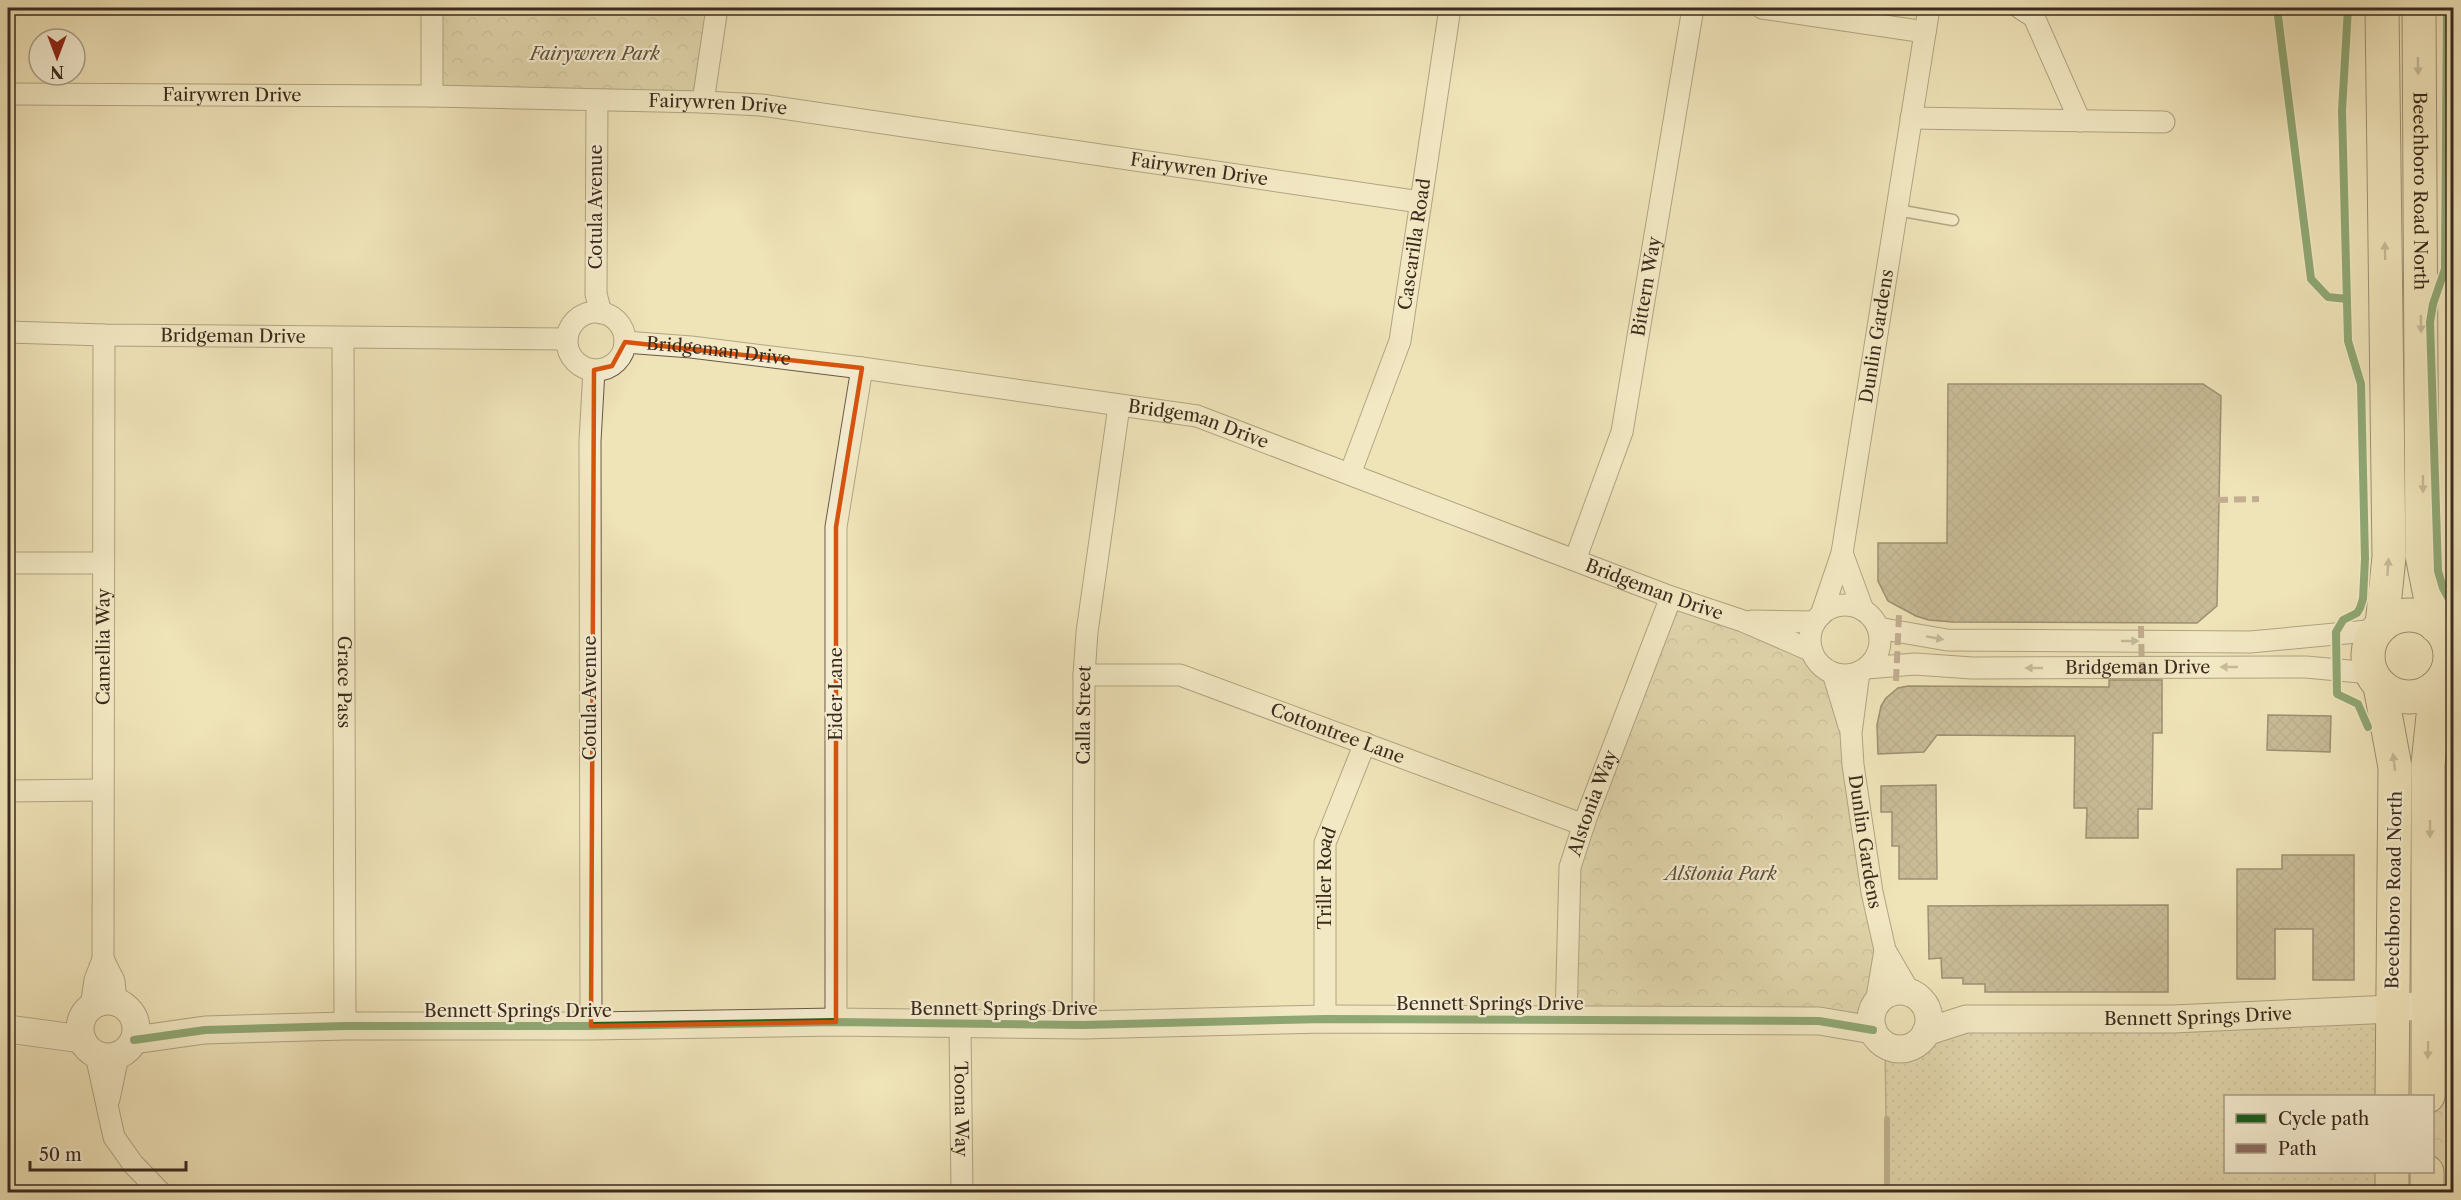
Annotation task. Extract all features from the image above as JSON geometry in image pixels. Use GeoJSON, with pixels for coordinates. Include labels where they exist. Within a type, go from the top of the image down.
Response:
{"type":"FeatureCollection","features":[{"type":"Feature","properties":{"kind":"main road","name":"Beechboro Road North"},"geometry":{"type":"LineString","coordinates":[[2380,628],[2389,557],[2382,8]]}},
{"type":"Feature","properties":{"kind":"main road","name":"Beechboro Road North"},"geometry":{"type":"LineString","coordinates":[[2419,8],[2422,555],[2443,630]]}},
{"type":"Feature","properties":{"kind":"main road"},"geometry":{"type":"LineString","coordinates":[[2403,616],[2426,619],[2443,630],[2449,652],[2449,664],[2445,678],[2414,697],[2402,697],[2390,693],[2375,679],[2368,662],[2368,650],[2380,628],[2403,616]]}},
{"type":"Feature","properties":{"kind":"main road","name":"Beechboro Road North"},"geometry":{"type":"LineString","coordinates":[[2428,1095],[2428,764],[2445,678]]}},
{"type":"Feature","properties":{"kind":"main road","name":"Beechboro Road North"},"geometry":{"type":"LineString","coordinates":[[2375,679],[2395,767],[2392,1095]]}},
{"type":"Feature","properties":{"kind":"main road"},"geometry":{"type":"LineString","coordinates":[[2392,1173],[2392,1192]]}},
{"type":"Feature","properties":{"kind":"main road"},"geometry":{"type":"LineString","coordinates":[[2427,1173],[2427,1192]]}},
{"type":"Feature","properties":{"kind":"street"},"geometry":{"type":"LineString","coordinates":[[432,8],[432,96]]}},
{"type":"Feature","properties":{"kind":"street"},"geometry":{"type":"LineString","coordinates":[[703,102],[717,8]]}},
{"type":"Feature","properties":{"kind":"street","name":"Cascarilla Road"},"geometry":{"type":"LineString","coordinates":[[1350,474],[1400,341],[1450,8]]}},
{"type":"Feature","properties":{"kind":"street","name":"Bittern Way"},"geometry":{"type":"LineString","coordinates":[[1575,560],[1622,432],[1693,8]]}},
{"type":"Feature","properties":{"kind":"street"},"geometry":{"type":"LineString","coordinates":[[1762,8],[1925,32]]}},
{"type":"Feature","properties":{"kind":"street","name":"Dunlin Gardens"},"geometry":{"type":"LineString","coordinates":[[1818,619],[1842,553],[1929,8]]}},
{"type":"Feature","properties":{"kind":"street"},"geometry":{"type":"LineString","coordinates":[[2020,8],[2034,18],[2080,121]]}},
{"type":"Feature","properties":{"kind":"street","name":"Fairywren Drive"},"geometry":{"type":"LineString","coordinates":[[8,94],[432,96],[761,105],[1420,202]]}},
{"type":"Feature","properties":{"kind":"street","name":"Cotula Avenue"},"geometry":{"type":"LineString","coordinates":[[597,101],[596,294],[601,313]]}},
{"type":"Feature","properties":{"kind":"street"},"geometry":{"type":"LineString","coordinates":[[1911,118],[2164,122]]}},
{"type":"Feature","properties":{"kind":"street"},"geometry":{"type":"LineString","coordinates":[[589,313],[601,313],[611,316],[619,323],[624,332],[624,351],[612,366],[594,370],[577,363],[568,348],[567,339],[571,327],[578,318],[589,313]]}},
{"type":"Feature","properties":{"kind":"street","name":"Bridgeman Drive"},"geometry":{"type":"LineString","coordinates":[[8,332],[343,338],[567,339]]}},
{"type":"Feature","properties":{"kind":"street","name":"Camellia Way"},"geometry":{"type":"LineString","coordinates":[[104,335],[103,959],[95,980],[107,1028],[107,1105],[114,1137],[133,1164],[160,1192]]}},
{"type":"Feature","properties":{"kind":"street","name":"Grace Pass"},"geometry":{"type":"LineString","coordinates":[[343,338],[345,1026]]}},
{"type":"Feature","properties":{"kind":"street","name":"Bridgeman Drive"},"geometry":{"type":"LineString","coordinates":[[625,342],[691,347],[862,368],[1197,416],[1671,597],[1743,621],[1812,651]]}},
{"type":"Feature","properties":{"kind":"street","name":"Eider Lane"},"geometry":{"type":"LineString","coordinates":[[836,1022],[836,527],[862,368]]}},
{"type":"Feature","properties":{"kind":"street","name":"Cotula Avenue"},"geometry":{"type":"LineString","coordinates":[[591,1026],[590,441],[594,370]]}},
{"type":"Feature","properties":{"kind":"street","name":"Calla Street"},"geometry":{"type":"LineString","coordinates":[[1083,1025],[1084,675],[1087,632],[1119,406]]}},
{"type":"Feature","properties":{"kind":"street","name":"Dunlin Gardens"},"geometry":{"type":"LineString","coordinates":[[1842,553],[1863,610]]}},
{"type":"Feature","properties":{"kind":"street"},"geometry":{"type":"LineString","coordinates":[[8,563],[103,563]]}},
{"type":"Feature","properties":{"kind":"street","name":"Alstonia Way"},"geometry":{"type":"LineString","coordinates":[[1566,1018],[1570,867],[1671,597]]}},
{"type":"Feature","properties":{"kind":"street"},"geometry":{"type":"LineString","coordinates":[[1840,606],[1852,606],[1863,610],[1878,628],[1879,650],[1874,660],[1863,670],[1842,675],[1833,673],[1817,661],[1812,651],[1810,641],[1818,619],[1840,606]]}},
{"type":"Feature","properties":{"kind":"street","name":"Bridgeman Drive"},"geometry":{"type":"LineString","coordinates":[[1743,621],[1818,619]]}},
{"type":"Feature","properties":{"kind":"street","name":"Bridgeman Drive"},"geometry":{"type":"LineString","coordinates":[[1878,628],[1947,640],[2250,642],[2380,628]]}},
{"type":"Feature","properties":{"kind":"street"},"geometry":{"type":"LineString","coordinates":[[2250,642],[2263,654],[2294,667]]}},
{"type":"Feature","properties":{"kind":"street","name":"Bridgeman Drive"},"geometry":{"type":"LineString","coordinates":[[1863,670],[1914,664],[1972,668],[2294,667],[2375,679]]}},
{"type":"Feature","properties":{"kind":"street","name":"Dunlin Gardens"},"geometry":{"type":"LineString","coordinates":[[1851,733],[1863,670]]}},
{"type":"Feature","properties":{"kind":"street","name":"Dunlin Gardens"},"geometry":{"type":"LineString","coordinates":[[1833,673],[1851,733],[1853,765],[1872,892],[1885,950],[1917,999]]}},
{"type":"Feature","properties":{"kind":"street","name":"Cottontree Lane"},"geometry":{"type":"LineString","coordinates":[[1084,675],[1180,675],[1584,825]]}},
{"type":"Feature","properties":{"kind":"street","name":"Triller Road"},"geometry":{"type":"LineString","coordinates":[[1325,1019],[1325,843],[1365,743]]}},
{"type":"Feature","properties":{"kind":"street"},"geometry":{"type":"LineString","coordinates":[[8,790],[102,790]]}},
{"type":"Feature","properties":{"kind":"street","name":"Dunlin Gardens"},"geometry":{"type":"LineString","coordinates":[[1874,1015],[1885,950]]}},
{"type":"Feature","properties":{"kind":"street"},"geometry":{"type":"LineString","coordinates":[[1892,992],[1917,999],[1928,1014],[1926,1032],[1912,1046],[1903,1048],[1885,1044],[1874,1015],[1892,992]]}},
{"type":"Feature","properties":{"kind":"street","name":"Bennett Springs Drive"},"geometry":{"type":"LineString","coordinates":[[1917,999],[1966,1019]]}},
{"type":"Feature","properties":{"kind":"street","name":"Bennett Springs Drive"},"geometry":{"type":"LineString","coordinates":[[1926,1032],[1966,1019],[2174,1018],[2392,1009],[2429,1004]]}},
{"type":"Feature","properties":{"kind":"street","name":"Bennett Springs Drive"},"geometry":{"type":"LineString","coordinates":[[13,1030],[107,1028],[205,1030],[345,1026],[591,1026],[836,1022],[1083,1025],[1325,1019],[1566,1018],[1819,1021],[1874,1015]]}},
{"type":"Feature","properties":{"kind":"street","name":"Toona Way"},"geometry":{"type":"LineString","coordinates":[[960,1025],[962,1192]]}},
{"type":"Feature","properties":{"kind":"lane"},"geometry":{"type":"LineString","coordinates":[[1897,210],[1953,220]]}},
{"type":"Feature","properties":{"kind":"highlighted area"},"geometry":{"type":"Polygon","coordinates":[[[625,342],[862,368],[836,527],[836,1022],[591,1026],[594,370],[612,366],[625,342]]]}},
{"type":"Feature","properties":{"kind":"green space","name":"Fairywren Park"},"geometry":{"type":"Polygon","coordinates":[[[432,8],[717,8],[703,102],[432,96],[432,8]]]}},
{"type":"Feature","properties":{"kind":"green space","name":"Alstonia Park"},"geometry":{"type":"Polygon","coordinates":[[[1671,597],[1812,651],[1817,661],[1833,673],[1885,950],[1872,1012],[1819,1021],[1566,1019],[1570,867],[1671,597]]]}},
{"type":"Feature","properties":{"kind":"green space"},"geometry":{"type":"Polygon","coordinates":[[[2453,673],[2453,1192],[2427,1192],[2432,1173],[2434,1173],[2430,782],[2453,673]]]}},
{"type":"Feature","properties":{"kind":"green space"},"geometry":{"type":"Polygon","coordinates":[[[2392,1009],[2392,1095],[2224,1095],[2224,1173],[2392,1173],[2392,1192],[1887,1192],[1885,1044],[1897,1047],[1908,1046],[1926,1032],[2392,1009]]]}},
{"type":"Feature","properties":{"kind":"building"},"geometry":{"type":"Polygon","coordinates":[[[1948,384],[2203,384],[2221,396],[2217,606],[2197,623],[1953,622],[1929,620],[1916,616],[1888,601],[1878,581],[1878,543],[1947,543],[1948,384]]]}},
{"type":"Feature","properties":{"kind":"building"},"geometry":{"type":"Polygon","coordinates":[[[2109,680],[2162,680],[2162,733],[2153,733],[2152,809],[2138,809],[2138,838],[2086,838],[2087,808],[2074,808],[2075,736],[1937,735],[1924,752],[1878,754],[1877,725],[1881,706],[1886,698],[1898,688],[1908,686],[2109,687],[2109,680]]]}},
{"type":"Feature","properties":{"kind":"building"},"geometry":{"type":"Polygon","coordinates":[[[2268,715],[2331,716],[2330,752],[2267,750],[2268,715]]]}},
{"type":"Feature","properties":{"kind":"building"},"geometry":{"type":"Polygon","coordinates":[[[1936,785],[1937,879],[1899,879],[1899,846],[1892,846],[1892,812],[1881,812],[1881,786],[1936,785]]]}},
{"type":"Feature","properties":{"kind":"building"},"geometry":{"type":"Polygon","coordinates":[[[2282,855],[2354,855],[2354,980],[2313,980],[2313,929],[2275,929],[2275,979],[2237,979],[2237,869],[2282,869],[2282,855]]]}},
{"type":"Feature","properties":{"kind":"building"},"geometry":{"type":"Polygon","coordinates":[[[2168,905],[2168,992],[1985,992],[1985,984],[1963,984],[1963,978],[1942,978],[1941,958],[1929,959],[1928,906],[2168,905]]]}},
{"type":"Feature","properties":{"kind":"waterway"},"geometry":{"type":"LineString","coordinates":[[1887,1119],[1887,1192]]}},
{"type":"Feature","properties":{"kind":"marked path"},"geometry":{"type":"LineString","coordinates":[[2216,500],[2259,499]]}},
{"type":"Feature","properties":{"kind":"marked path"},"geometry":{"type":"LineString","coordinates":[[1896,681],[1899,615]]}},
{"type":"Feature","properties":{"kind":"marked path"},"geometry":{"type":"LineString","coordinates":[[2141,626],[2142,678]]}},
{"type":"Feature","properties":{"kind":"cycle path"},"geometry":{"type":"LineString","coordinates":[[2277,8],[2311,279],[2328,297],[2347,299]]}},
{"type":"Feature","properties":{"kind":"cycle path"},"geometry":{"type":"LineString","coordinates":[[2348,8],[2342,111],[2348,341],[2361,384],[2365,559],[2363,599],[2360,608],[2357,613],[2343,620],[2336,632],[2337,694],[2358,704],[2368,727]]}},
{"type":"Feature","properties":{"kind":"cycle path"},"geometry":{"type":"LineString","coordinates":[[2447,8],[2445,269],[2433,304],[2430,322],[2438,571],[2443,588],[2454,608]]}},
{"type":"Feature","properties":{"kind":"cycle path"},"geometry":{"type":"LineString","coordinates":[[134,1040],[205,1030],[345,1026],[591,1026],[836,1022],[1083,1025],[1325,1019],[1819,1021],[1873,1030]]}}]}
